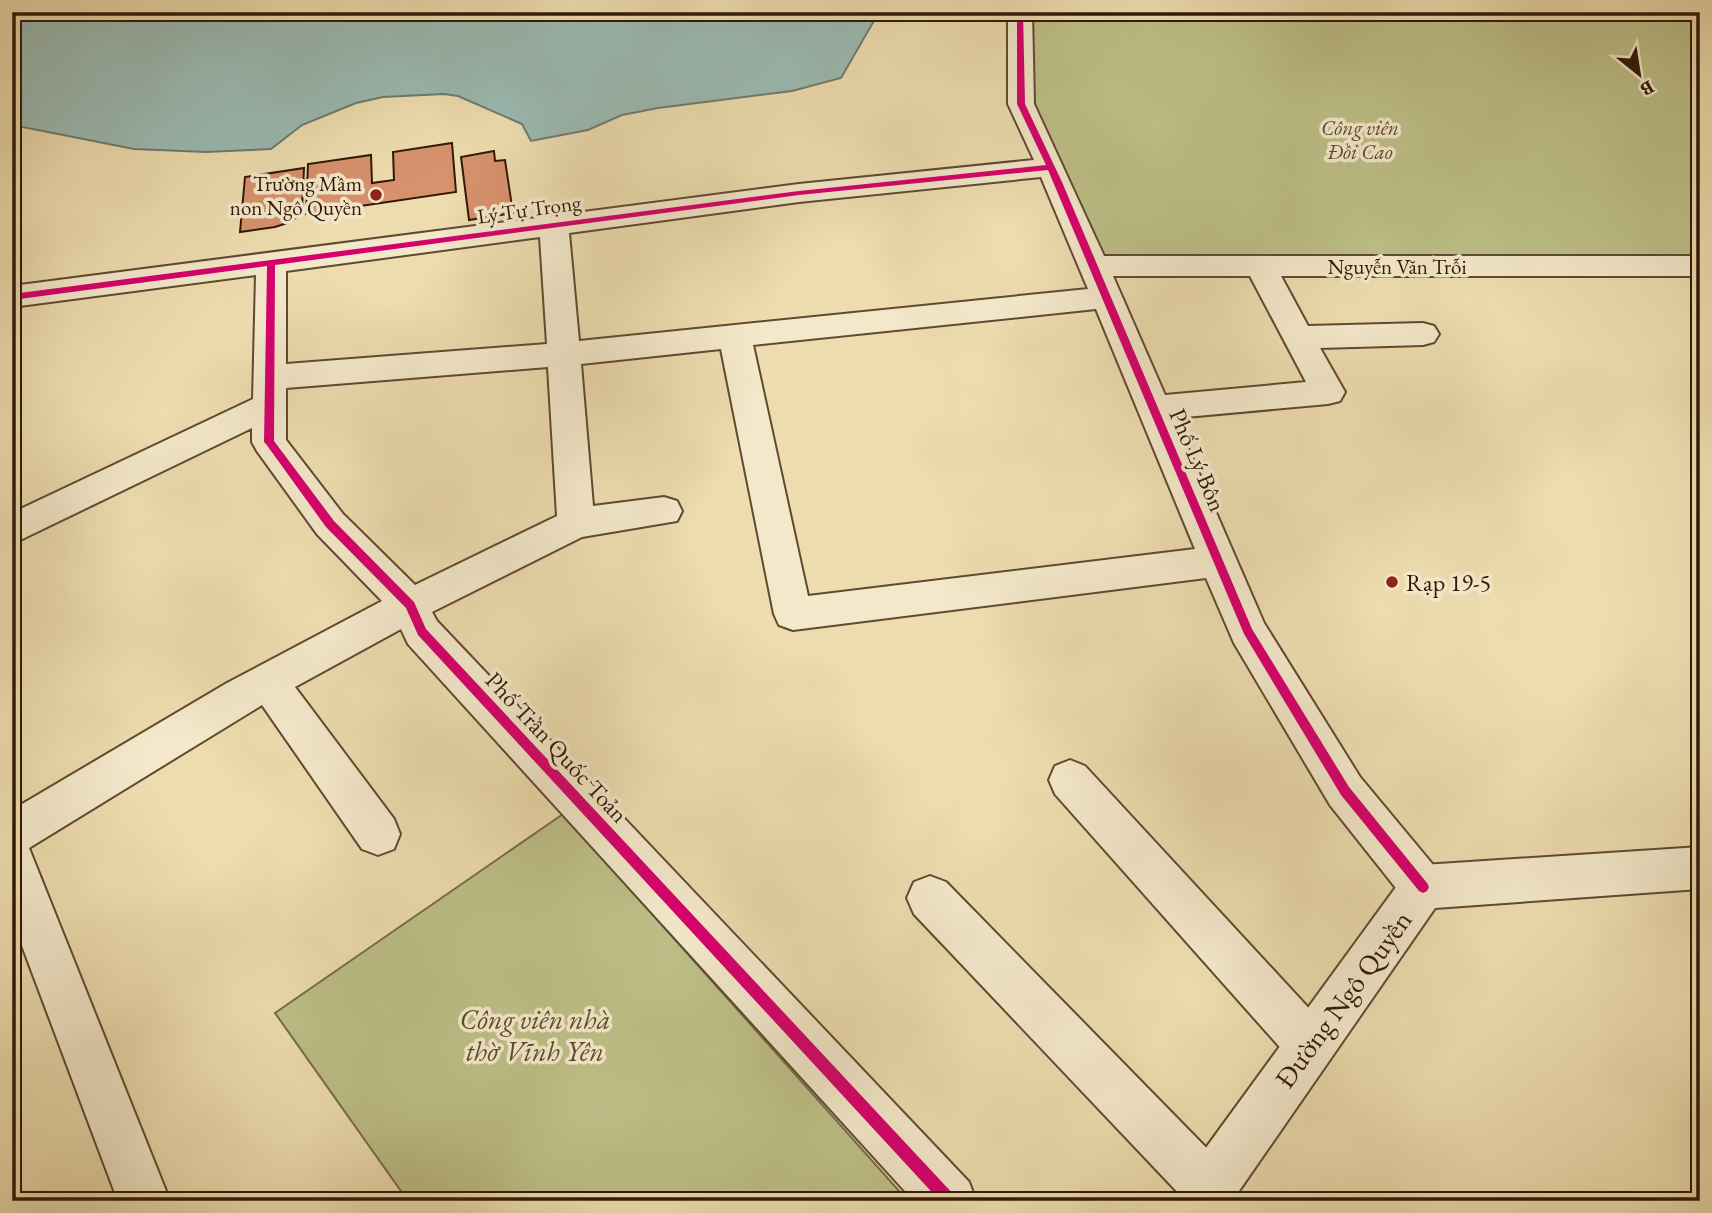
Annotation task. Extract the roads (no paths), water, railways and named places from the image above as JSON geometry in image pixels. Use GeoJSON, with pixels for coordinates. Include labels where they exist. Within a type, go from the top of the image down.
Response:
{"type":"FeatureCollection","features":[{"type":"Feature","properties":{"kind":"street","name":"Phố Lý Bôn"},"geometry":{"type":"LineString","coordinates":[[1020,12],[1021,104],[1051,167],[1248,631],[1345,791],[1423,887]]}},
{"type":"Feature","properties":{"kind":"street","name":"Lý Tự Trọng"},"geometry":{"type":"LineString","coordinates":[[12,297],[799,192],[1051,167]]}},
{"type":"Feature","properties":{"kind":"street"},"geometry":{"type":"LineString","coordinates":[[554,225],[576,523]]}},
{"type":"Feature","properties":{"kind":"street","name":"Phố Trần Quốc Toản"},"geometry":{"type":"LineString","coordinates":[[271,263],[269,442],[330,524],[411,605],[422,632],[950,1201]]}},
{"type":"Feature","properties":{"kind":"street"},"geometry":{"type":"LineString","coordinates":[[1154,408],[1328,392],[1260,266]]}},
{"type":"Feature","properties":{"kind":"street","name":"Nguyễn Văn Trỗi"},"geometry":{"type":"LineString","coordinates":[[270,391],[564,354],[735,336],[1100,281],[1260,266],[1700,266]]}},
{"type":"Feature","properties":{"kind":"street"},"geometry":{"type":"LineString","coordinates":[[1298,337],[1423,334]]}},
{"type":"Feature","properties":{"kind":"street"},"geometry":{"type":"LineString","coordinates":[[735,336],[793,614],[1218,561]]}},
{"type":"Feature","properties":{"kind":"street"},"geometry":{"type":"LineString","coordinates":[[12,530],[270,391]]}},
{"type":"Feature","properties":{"kind":"street"},"geometry":{"type":"LineString","coordinates":[[12,834],[268,681],[411,605],[576,523],[664,511]]}},
{"type":"Feature","properties":{"kind":"street"},"geometry":{"type":"LineString","coordinates":[[268,681],[378,834]]}},
{"type":"Feature","properties":{"kind":"street"},"geometry":{"type":"LineString","coordinates":[[1070,780],[1310,1045]]}},
{"type":"Feature","properties":{"kind":"street"},"geometry":{"type":"LineString","coordinates":[[12,859],[144,1201]]}},
{"type":"Feature","properties":{"kind":"street","name":"Đường Ngô Quyền"},"geometry":{"type":"LineString","coordinates":[[1204,1194],[1423,887],[1700,868]]}},
{"type":"Feature","properties":{"kind":"street"},"geometry":{"type":"LineString","coordinates":[[930,898],[1204,1194]]}},
{"type":"Feature","properties":{"kind":"water"},"geometry":{"type":"Polygon","coordinates":[[[12,12],[879,12],[841,78],[792,91],[658,108],[622,115],[588,130],[531,141],[522,124],[458,96],[444,94],[383,97],[356,103],[302,125],[271,149],[206,152],[134,149],[12,125],[12,12]]]}},
{"type":"Feature","properties":{"kind":"place","name":"Trường Mầm non Ngô Quyền"},"geometry":{"type":"Point","coordinates":[376,195]}},
{"type":"Feature","properties":{"kind":"place","name":"Rạp 19-5"},"geometry":{"type":"Point","coordinates":[1392,582]}},
{"type":"Feature","properties":{"kind":"park label","name":"Công viên Đồi Cao"},"geometry":{"type":"Point","coordinates":[1360,139]}},
{"type":"Feature","properties":{"kind":"park label","name":"Công viên nhà thờ Vĩnh Yên"},"geometry":{"type":"Point","coordinates":[535,1035]}}]}
